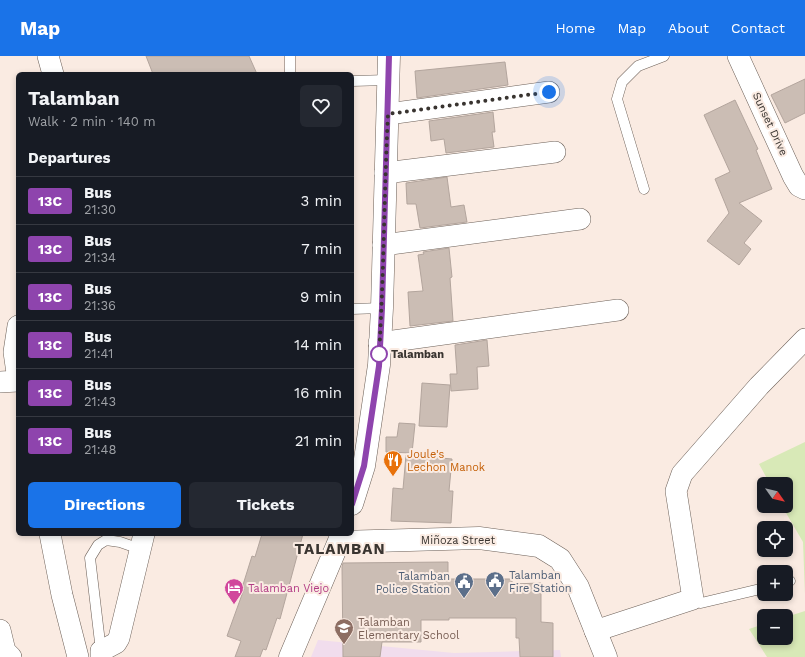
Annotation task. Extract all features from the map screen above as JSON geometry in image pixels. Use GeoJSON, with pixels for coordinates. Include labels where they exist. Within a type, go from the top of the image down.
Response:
{"type":"FeatureCollection","features":[{"type":"Feature","properties":{"kind":"main road"},"geometry":{"type":"LineString","coordinates":[[354,498],[364,466],[379,366],[389,56]]}},
{"type":"Feature","properties":{"kind":"main road"},"geometry":{"type":"LineString","coordinates":[[290,657],[341,538]]}},
{"type":"Feature","properties":{"kind":"main road","name":"Miñoza Street"},"geometry":{"type":"LineString","coordinates":[[341,538],[479,538],[539,546],[560,559],[578,587],[606,657]]}},
{"type":"Feature","properties":{"kind":"street"},"geometry":{"type":"LineString","coordinates":[[48,56],[52,72]]}},
{"type":"Feature","properties":{"kind":"street","name":"Sunset Drive"},"geometry":{"type":"LineString","coordinates":[[738,56],[793,176],[799,186],[805,189]]}},
{"type":"Feature","properties":{"kind":"street"},"geometry":{"type":"LineString","coordinates":[[388,114],[549,92]]}},
{"type":"Feature","properties":{"kind":"street"},"geometry":{"type":"LineString","coordinates":[[385,173],[555,152]]}},
{"type":"Feature","properties":{"kind":"street"},"geometry":{"type":"LineString","coordinates":[[383,245],[580,219]]}},
{"type":"Feature","properties":{"kind":"street"},"geometry":{"type":"LineString","coordinates":[[379,343],[618,310]]}},
{"type":"Feature","properties":{"kind":"street"},"geometry":{"type":"LineString","coordinates":[[14,377],[14,352],[16,339]]}},
{"type":"Feature","properties":{"kind":"street"},"geometry":{"type":"LineString","coordinates":[[595,631],[693,599],[676,491],[678,483],[682,474],[759,386],[805,339]]}},
{"type":"Feature","properties":{"kind":"street"},"geometry":{"type":"LineString","coordinates":[[50,536],[62,595],[78,657]]}},
{"type":"Feature","properties":{"kind":"street"},"geometry":{"type":"LineString","coordinates":[[101,654],[116,643],[120,638],[142,542]]}},
{"type":"Feature","properties":{"kind":"street"},"geometry":{"type":"LineString","coordinates":[[0,630],[5,651],[12,657]]}},
{"type":"Feature","properties":{"kind":"lane"},"geometry":{"type":"LineString","coordinates":[[290,56],[290,72]]}},
{"type":"Feature","properties":{"kind":"lane"},"geometry":{"type":"LineString","coordinates":[[644,189],[617,99],[622,82],[638,66],[664,56]]}},
{"type":"Feature","properties":{"kind":"lane"},"geometry":{"type":"LineString","coordinates":[[354,81],[388,80]]}},
{"type":"Feature","properties":{"kind":"lane"},"geometry":{"type":"LineString","coordinates":[[354,309],[382,308]]}},
{"type":"Feature","properties":{"kind":"lane"},"geometry":{"type":"LineString","coordinates":[[101,654],[90,558],[98,546],[106,540],[120,542],[142,542]]}},
{"type":"Feature","properties":{"kind":"lane"},"geometry":{"type":"LineString","coordinates":[[693,599],[701,603],[757,590]]}},
{"type":"Feature","properties":{"kind":"shaded area","name":"Talamban Elementary School"},"geometry":{"type":"Polygon","coordinates":[[[318,640],[454,653],[560,650],[561,657],[311,657],[318,640]]]}},
{"type":"Feature","properties":{"kind":"green space"},"geometry":{"type":"Polygon","coordinates":[[[805,442],[805,594],[803,542],[793,525],[793,521],[791,521],[786,513],[793,513],[793,477],[766,477],[759,464],[805,442]]]}},
{"type":"Feature","properties":{"kind":"green space"},"geometry":{"type":"Polygon","coordinates":[[[805,611],[805,657],[767,657],[759,645],[793,645],[793,615],[805,611]]]}},
{"type":"Feature","properties":{"kind":"green space"},"geometry":{"type":"Polygon","coordinates":[[[757,626],[757,641],[749,629],[757,626]]]}},
{"type":"Feature","properties":{"kind":"building"},"geometry":{"type":"Polygon","coordinates":[[[146,56],[249,56],[256,72],[152,72],[146,56]]]}},
{"type":"Feature","properties":{"kind":"building"},"geometry":{"type":"Polygon","coordinates":[[[505,62],[508,85],[417,98],[415,71],[505,62]]]}},
{"type":"Feature","properties":{"kind":"building"},"geometry":{"type":"Polygon","coordinates":[[[805,79],[805,113],[785,123],[771,95],[805,79]]]}},
{"type":"Feature","properties":{"kind":"building"},"geometry":{"type":"Polygon","coordinates":[[[735,100],[758,149],[756,150],[772,189],[739,203],[762,221],[744,243],[751,249],[739,265],[707,241],[729,213],[715,179],[730,172],[704,115],[735,100]]]}},
{"type":"Feature","properties":{"kind":"building"},"geometry":{"type":"Polygon","coordinates":[[[493,112],[495,132],[492,132],[494,147],[446,153],[444,139],[431,141],[429,121],[493,112]]]}},
{"type":"Feature","properties":{"kind":"building"},"geometry":{"type":"Polygon","coordinates":[[[447,177],[451,207],[464,205],[467,222],[420,228],[416,204],[407,204],[406,183],[447,177]]]}},
{"type":"Feature","properties":{"kind":"building"},"geometry":{"type":"Polygon","coordinates":[[[449,248],[452,277],[450,278],[453,321],[410,326],[408,292],[423,291],[418,255],[424,254],[423,252],[449,248]]]}},
{"type":"Feature","properties":{"kind":"building"},"geometry":{"type":"Polygon","coordinates":[[[487,340],[489,366],[477,367],[478,389],[451,391],[450,374],[457,374],[455,345],[487,340]]]}},
{"type":"Feature","properties":{"kind":"building"},"geometry":{"type":"Polygon","coordinates":[[[422,383],[450,385],[447,427],[419,426],[422,383]]]}},
{"type":"Feature","properties":{"kind":"building"},"geometry":{"type":"Polygon","coordinates":[[[399,423],[415,424],[412,453],[386,452],[386,437],[397,437],[399,423]]]}},
{"type":"Feature","properties":{"kind":"building"},"geometry":{"type":"Polygon","coordinates":[[[406,455],[452,459],[449,491],[453,491],[451,523],[391,521],[393,488],[403,489],[406,455]]]}},
{"type":"Feature","properties":{"kind":"building"},"geometry":{"type":"Polygon","coordinates":[[[261,536],[302,536],[280,619],[277,618],[266,650],[263,649],[260,657],[235,657],[241,641],[227,636],[244,589],[242,588],[252,556],[255,557],[261,536]]]}},
{"type":"Feature","properties":{"kind":"building"},"geometry":{"type":"Polygon","coordinates":[[[448,562],[448,579],[512,579],[512,584],[541,583],[541,622],[553,623],[553,657],[520,657],[519,638],[516,638],[516,618],[449,618],[449,620],[421,620],[421,642],[382,642],[380,657],[343,657],[343,563],[448,562]]]}},
{"type":"Feature","properties":{"kind":"bus line","name":"13C"},"geometry":{"type":"LineString","coordinates":[[354,498],[364,466],[379,366],[389,56]]}},
{"type":"Feature","properties":{"kind":"place","name":"Talamban"},"geometry":{"type":"Point","coordinates":[379,354]}},
{"type":"Feature","properties":{"kind":"place","name":"Joule's Lechon Manok"},"geometry":{"type":"Point","coordinates":[393,477]}},
{"type":"Feature","properties":{"kind":"place","name":"Talamban Fire Station"},"geometry":{"type":"Point","coordinates":[495,598]}},
{"type":"Feature","properties":{"kind":"place","name":"Talamban Police Station"},"geometry":{"type":"Point","coordinates":[464,599]}},
{"type":"Feature","properties":{"kind":"place","name":"Talamban Viejo"},"geometry":{"type":"Point","coordinates":[234,605]}},
{"type":"Feature","properties":{"kind":"place","name":"Talamban Elementary School"},"geometry":{"type":"Point","coordinates":[344,645]}},
{"type":"Feature","properties":{"kind":"district","name":"TALAMBAN"},"geometry":{"type":"Point","coordinates":[340,549]}},
{"type":"Feature","properties":{"kind":"route"},"geometry":{"type":"LineString","coordinates":[[379,354],[382,308],[388,114],[549,92]]}}]}
